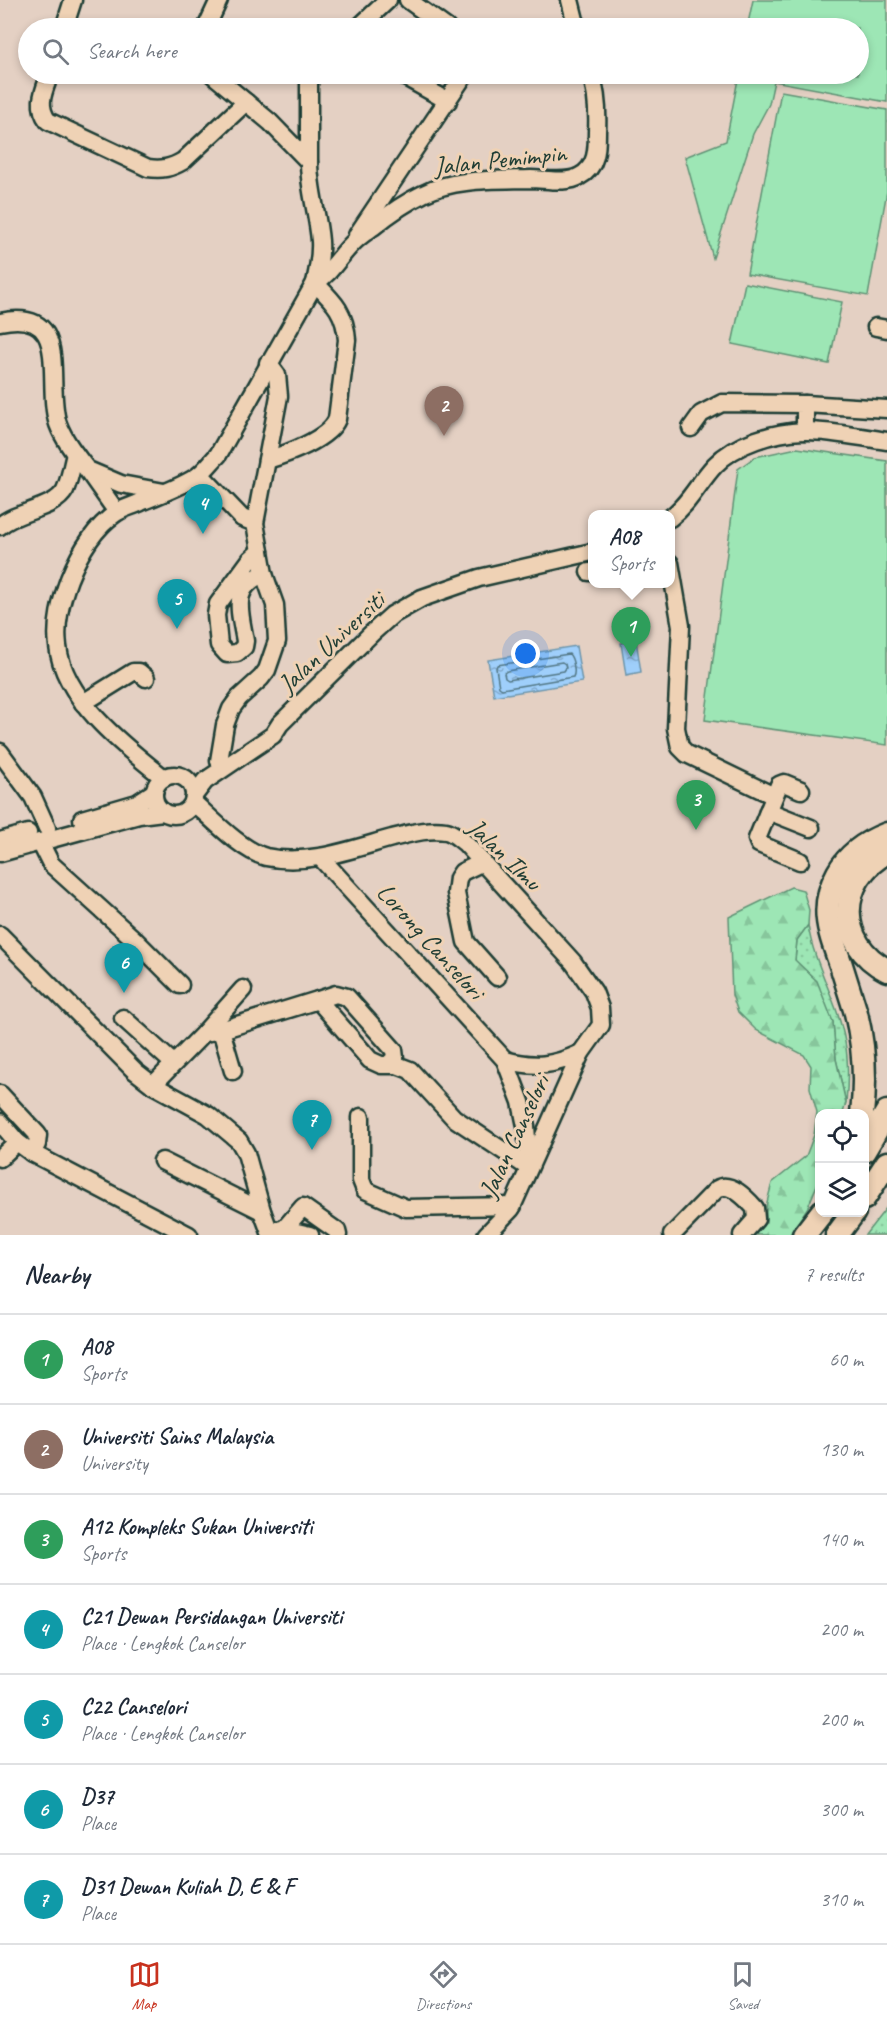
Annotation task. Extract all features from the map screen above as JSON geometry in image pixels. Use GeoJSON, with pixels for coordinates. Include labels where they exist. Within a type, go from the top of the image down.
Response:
{"type":"FeatureCollection","features":[{"type":"Feature","properties":{"kind":"highway"},"geometry":{"type":"LineString","coordinates":[[862,1109],[864,1064],[862,1040],[856,1013],[828,927],[827,901],[833,881],[846,861],[856,850],[887,834]]}},
{"type":"Feature","properties":{"kind":"highway"},"geometry":{"type":"LineString","coordinates":[[887,852],[877,857],[864,870],[854,885],[849,901],[850,924],[858,946],[870,959],[887,970]]}},
{"type":"Feature","properties":{"kind":"highway"},"geometry":{"type":"LineString","coordinates":[[869,1143],[887,1112]]}},
{"type":"Feature","properties":{"kind":"highway"},"geometry":{"type":"LineString","coordinates":[[869,1190],[887,1163]]}},
{"type":"Feature","properties":{"kind":"highway"},"geometry":{"type":"LineString","coordinates":[[804,1235],[818,1217]]}},
{"type":"Feature","properties":{"kind":"highway"},"geometry":{"type":"LineString","coordinates":[[837,1235],[850,1217]]}},
{"type":"Feature","properties":{"kind":"street"},"geometry":{"type":"LineString","coordinates":[[67,18],[73,0]]}},
{"type":"Feature","properties":{"kind":"street"},"geometry":{"type":"LineString","coordinates":[[211,18],[219,0]]}},
{"type":"Feature","properties":{"kind":"street"},"geometry":{"type":"LineString","coordinates":[[369,18],[388,0]]}},
{"type":"Feature","properties":{"kind":"street"},"geometry":{"type":"LineString","coordinates":[[408,0],[433,18]]}},
{"type":"Feature","properties":{"kind":"street"},"geometry":{"type":"LineString","coordinates":[[570,0],[574,18]]}},
{"type":"Feature","properties":{"kind":"street"},"geometry":{"type":"LineString","coordinates":[[47,84],[41,101],[42,113],[48,121],[148,168],[160,170],[174,166],[183,160],[246,102]]}},
{"type":"Feature","properties":{"kind":"street"},"geometry":{"type":"LineString","coordinates":[[224,84],[284,135],[309,162]]}},
{"type":"Feature","properties":{"kind":"street"},"geometry":{"type":"LineString","coordinates":[[164,778],[116,738],[83,703],[63,668],[58,647],[57,622],[74,566],[101,526],[117,512],[188,482],[200,474],[218,455],[315,283],[319,264],[319,238],[309,178],[309,84]]}},
{"type":"Feature","properties":{"kind":"street"},"geometry":{"type":"LineString","coordinates":[[418,84],[448,101]]}},
{"type":"Feature","properties":{"kind":"street"},"geometry":{"type":"LineString","coordinates":[[319,238],[340,250],[351,244],[459,84]]}},
{"type":"Feature","properties":{"kind":"street","name":"Jalan Pemimpin"},"geometry":{"type":"LineString","coordinates":[[315,283],[325,277],[351,244],[392,212],[437,188],[471,182],[578,178],[591,167],[597,149],[598,113],[594,84]]}},
{"type":"Feature","properties":{"kind":"street"},"geometry":{"type":"LineString","coordinates":[[267,460],[289,454],[303,446],[330,430],[337,419],[348,340],[339,309],[315,283]]}},
{"type":"Feature","properties":{"kind":"street"},"geometry":{"type":"LineString","coordinates":[[0,322],[16,319],[27,320],[37,324],[45,331],[51,347],[57,422],[75,454],[117,512]]}},
{"type":"Feature","properties":{"kind":"street"},"geometry":{"type":"LineString","coordinates":[[219,761],[225,725],[231,709],[267,670],[277,641],[275,604],[264,574],[255,524],[279,396],[277,375],[268,363]]}},
{"type":"Feature","properties":{"kind":"street"},"geometry":{"type":"LineString","coordinates":[[691,428],[701,414],[722,404],[805,404],[887,409]]}},
{"type":"Feature","properties":{"kind":"street"},"geometry":{"type":"LineString","coordinates":[[805,404],[805,431]]}},
{"type":"Feature","properties":{"kind":"street"},"geometry":{"type":"LineString","coordinates":[[675,513],[716,464],[746,444],[769,436],[805,431],[887,441]]}},
{"type":"Feature","properties":{"kind":"street"},"geometry":{"type":"LineString","coordinates":[[0,526],[14,516],[60,497],[66,488],[75,454]]}},
{"type":"Feature","properties":{"kind":"street"},"geometry":{"type":"LineString","coordinates":[[86,469],[121,484],[164,492]]}},
{"type":"Feature","properties":{"kind":"street"},"geometry":{"type":"LineString","coordinates":[[200,474],[246,521],[255,524]]}},
{"type":"Feature","properties":{"kind":"street"},"geometry":{"type":"LineString","coordinates":[[260,551],[251,559],[220,600],[216,615],[219,645],[223,652],[235,654],[242,650],[245,641],[239,598],[248,582],[264,574]]}},
{"type":"Feature","properties":{"kind":"street","name":"Jalan Universiti"},"geometry":{"type":"LineString","coordinates":[[191,803],[205,781],[273,735],[280,724],[392,615],[422,598],[478,578],[588,553]]}},
{"type":"Feature","properties":{"kind":"street"},"geometry":{"type":"LineString","coordinates":[[674,588],[681,626],[676,728],[680,747],[687,754],[811,828]]}},
{"type":"Feature","properties":{"kind":"street"},"geometry":{"type":"LineString","coordinates":[[220,600],[239,598]]}},
{"type":"Feature","properties":{"kind":"street"},"geometry":{"type":"LineString","coordinates":[[83,703],[133,672],[139,672],[147,678]]}},
{"type":"Feature","properties":{"kind":"street","name":"Jalan Universiti"},"geometry":{"type":"LineString","coordinates":[[182,776],[192,776],[219,761],[270,726],[280,724]]}},
{"type":"Feature","properties":{"kind":"street"},"geometry":{"type":"LineString","coordinates":[[0,752],[33,797],[51,864],[134,939],[180,985]]}},
{"type":"Feature","properties":{"kind":"street"},"geometry":{"type":"LineString","coordinates":[[0,841],[44,835],[139,815],[163,812],[173,815],[191,803],[188,780],[176,775],[164,778],[154,792],[137,803],[44,835],[0,853]]}},
{"type":"Feature","properties":{"kind":"street"},"geometry":{"type":"LineString","coordinates":[[800,861],[757,842],[778,785],[782,783],[801,790]]}},
{"type":"Feature","properties":{"kind":"street"},"geometry":{"type":"LineString","coordinates":[[154,792],[155,800],[163,812]]}},
{"type":"Feature","properties":{"kind":"street","name":"Jalan Ilmu"},"geometry":{"type":"LineString","coordinates":[[191,803],[251,850],[266,856],[290,859],[320,857],[411,833],[431,830],[448,831],[465,843],[555,941],[594,992],[600,1008],[601,1025],[581,1053]]}},
{"type":"Feature","properties":{"kind":"street","name":"Lorong Canselori"},"geometry":{"type":"LineString","coordinates":[[320,857],[505,1060],[521,1102],[526,1126],[529,1168]]}},
{"type":"Feature","properties":{"kind":"street"},"geometry":{"type":"LineString","coordinates":[[483,862],[462,872],[458,878],[456,893],[466,942],[497,977]]}},
{"type":"Feature","properties":{"kind":"street"},"geometry":{"type":"LineString","coordinates":[[0,935],[127,1063],[153,1085],[208,1115],[239,1141],[246,1153],[262,1211],[275,1232]]}},
{"type":"Feature","properties":{"kind":"street"},"geometry":{"type":"LineString","coordinates":[[153,1085],[173,1063],[213,1032],[243,989]]}},
{"type":"Feature","properties":{"kind":"street"},"geometry":{"type":"LineString","coordinates":[[213,1032],[336,994],[346,996],[394,1050],[395,1058],[388,1065]]}},
{"type":"Feature","properties":{"kind":"street"},"geometry":{"type":"LineString","coordinates":[[318,1000],[370,1060],[381,1065],[410,1070],[454,1118],[529,1168]]}},
{"type":"Feature","properties":{"kind":"street"},"geometry":{"type":"LineString","coordinates":[[123,1018],[173,1063]]}},
{"type":"Feature","properties":{"kind":"street"},"geometry":{"type":"LineString","coordinates":[[213,1032],[233,1071]]}},
{"type":"Feature","properties":{"kind":"street"},"geometry":{"type":"LineString","coordinates":[[505,1060],[542,1066],[566,1060],[581,1053]]}},
{"type":"Feature","properties":{"kind":"street","name":"Jalan Canselori"},"geometry":{"type":"LineString","coordinates":[[486,1235],[513,1206],[581,1053]]}},
{"type":"Feature","properties":{"kind":"street"},"geometry":{"type":"LineString","coordinates":[[0,1094],[38,1135],[37,1144],[32,1153]]}},
{"type":"Feature","properties":{"kind":"street"},"geometry":{"type":"LineString","coordinates":[[361,1116],[361,1180],[365,1190],[406,1208],[513,1206]]}},
{"type":"Feature","properties":{"kind":"street"},"geometry":{"type":"LineString","coordinates":[[0,1158],[9,1132],[32,1153],[181,1233]]}},
{"type":"Feature","properties":{"kind":"street"},"geometry":{"type":"LineString","coordinates":[[162,1161],[262,1211]]}},
{"type":"Feature","properties":{"kind":"street"},"geometry":{"type":"LineString","coordinates":[[681,1232],[722,1186],[730,1187],[752,1205],[757,1214],[756,1219],[742,1235]]}},
{"type":"Feature","properties":{"kind":"street"},"geometry":{"type":"LineString","coordinates":[[275,1232],[303,1207],[311,1211],[338,1235]]}},
{"type":"Feature","properties":{"kind":"street"},"geometry":{"type":"LineString","coordinates":[[275,1232],[310,1235]]}},
{"type":"Feature","properties":{"kind":"green space"},"geometry":{"type":"Polygon","coordinates":[[[753,0],[887,0],[887,102],[790,84],[869,84],[869,18],[749,18],[753,0]]]}},
{"type":"Feature","properties":{"kind":"green space"},"geometry":{"type":"Polygon","coordinates":[[[737,84],[773,84],[769,104],[753,134],[713,258],[685,157],[726,141],[737,84]]]}},
{"type":"Feature","properties":{"kind":"green space"},"geometry":{"type":"Polygon","coordinates":[[[781,91],[887,110],[887,191],[868,296],[747,274],[781,91]]]}},
{"type":"Feature","properties":{"kind":"green space"},"geometry":{"type":"Polygon","coordinates":[[[745,283],[842,302],[829,364],[732,344],[745,283]]]}},
{"type":"Feature","properties":{"kind":"green space"},"geometry":{"type":"Polygon","coordinates":[[[797,448],[887,461],[887,745],[705,720],[738,469],[755,457],[797,448]]]}},
{"type":"Feature","properties":{"kind":"green space"},"geometry":{"type":"Polygon","coordinates":[[[791,887],[803,890],[809,910],[808,925],[797,940],[795,960],[817,981],[833,1022],[836,1059],[846,1103],[844,1109],[816,1109],[810,1088],[811,1066],[804,1055],[756,1030],[738,1012],[732,995],[729,917],[791,887]]]}},
{"type":"Feature","properties":{"kind":"green space"},"geometry":{"type":"Polygon","coordinates":[[[808,925],[815,955],[842,1027],[848,1072],[846,1103],[836,1059],[833,1022],[795,961],[797,940],[808,925]]]}},
{"type":"Feature","properties":{"kind":"green space"},"geometry":{"type":"Polygon","coordinates":[[[815,1127],[815,1190],[808,1207],[790,1235],[754,1235],[766,1222],[766,1206],[772,1183],[806,1156],[815,1127]]]}},
{"type":"Feature","properties":{"kind":"green space"},"geometry":{"type":"Polygon","coordinates":[[[887,1207],[887,1235],[865,1235],[887,1207]]]}},
{"type":"Feature","properties":{"kind":"water"},"geometry":{"type":"Polygon","coordinates":[[[636,640],[641,672],[626,675],[621,643],[636,640]]]}},
{"type":"Feature","properties":{"kind":"water"},"geometry":{"type":"Polygon","coordinates":[[[576,646],[582,682],[494,696],[488,660],[576,646]]]}},
{"type":"Feature","properties":{"kind":"place","name":"Universiti Sains Malaysia"},"geometry":{"type":"Point","coordinates":[444,436]}},
{"type":"Feature","properties":{"kind":"place","name":"C21 Dewan Persidangan Universiti"},"geometry":{"type":"Point","coordinates":[203,534]}},
{"type":"Feature","properties":{"kind":"place","name":"C22 Canselori"},"geometry":{"type":"Point","coordinates":[177,629]}},
{"type":"Feature","properties":{"kind":"place","name":"A08"},"geometry":{"type":"Point","coordinates":[631,657]}},
{"type":"Feature","properties":{"kind":"place","name":"A12 Kompleks Sukan Universiti"},"geometry":{"type":"Point","coordinates":[696,830]}},
{"type":"Feature","properties":{"kind":"place","name":"D37"},"geometry":{"type":"Point","coordinates":[124,993]}},
{"type":"Feature","properties":{"kind":"place","name":"D31 Dewan Kuliah D, E & F"},"geometry":{"type":"Point","coordinates":[312,1150]}}]}
